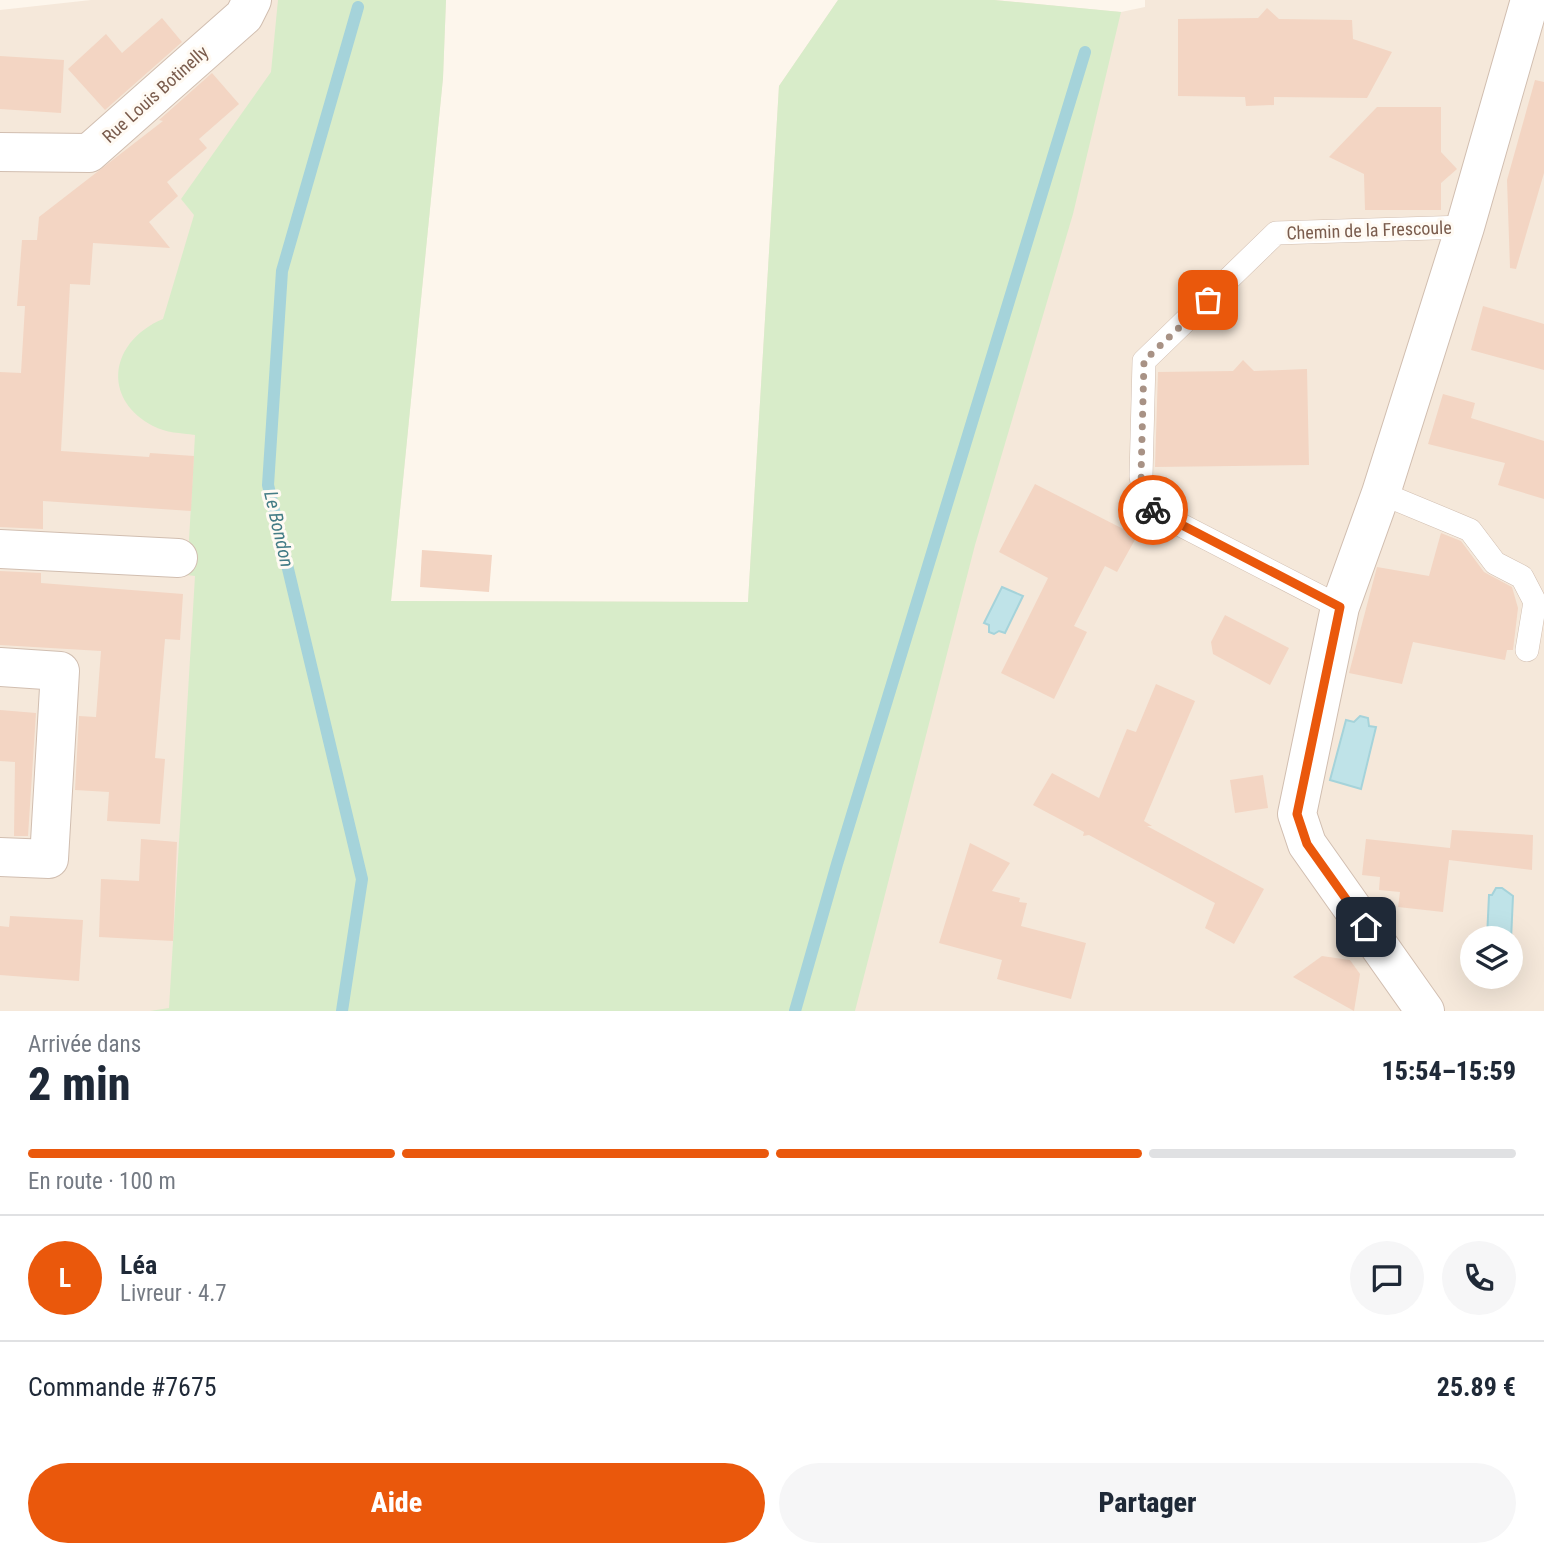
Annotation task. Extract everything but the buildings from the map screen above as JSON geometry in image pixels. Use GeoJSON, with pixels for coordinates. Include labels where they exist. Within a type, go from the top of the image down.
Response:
{"type":"FeatureCollection","features":[{"type":"Feature","properties":{"kind":"street","name":"Rue Louis Botinelly"},"geometry":{"type":"LineString","coordinates":[[0,152],[89,153],[244,16],[252,0]]}},
{"type":"Feature","properties":{"kind":"street","name":"Chemin de la Frescoule"},"geometry":{"type":"LineString","coordinates":[[1425,1011],[1307,844],[1297,814],[1340,607],[1381,493],[1465,227],[1530,0]]}},
{"type":"Feature","properties":{"kind":"street"},"geometry":{"type":"LineString","coordinates":[[0,549],[178,558]]}},
{"type":"Feature","properties":{"kind":"street"},"geometry":{"type":"LineString","coordinates":[[0,667],[60,671],[49,859],[0,857]]}},
{"type":"Feature","properties":{"kind":"lane","name":"Chemin de la Frescoule"},"geometry":{"type":"LineString","coordinates":[[1340,607],[1146,507],[1141,476],[1144,361],[1276,233],[1465,227]]}},
{"type":"Feature","properties":{"kind":"lane"},"geometry":{"type":"LineString","coordinates":[[1381,493],[1470,530],[1495,563],[1522,577],[1535,602],[1527,650]]}},
{"type":"Feature","properties":{"kind":"shaded area"},"geometry":{"type":"Polygon","coordinates":[[[91,0],[446,0],[443,78],[391,601],[748,602],[779,86],[838,0],[994,0],[1121,12],[1145,7],[1145,0],[1544,0],[1544,1011],[0,1011],[0,10],[91,0]]]}},
{"type":"Feature","properties":{"kind":"green space"},"geometry":{"type":"Polygon","coordinates":[[[278,0],[446,0],[443,78],[391,601],[748,602],[779,86],[838,0],[994,0],[1121,12],[1073,214],[975,545],[855,1011],[150,1011],[169,1008],[195,576],[187,575],[195,435],[158,428],[136,414],[125,400],[119,385],[119,370],[123,354],[132,340],[163,319],[194,215],[181,199],[271,72],[278,0]]]}},
{"type":"Feature","properties":{"kind":"water"},"geometry":{"type":"Polygon","coordinates":[[[1002,587],[1023,596],[1005,633],[999,631],[994,634],[989,632],[989,625],[984,623],[1002,587]]]}},
{"type":"Feature","properties":{"kind":"water"},"geometry":{"type":"Polygon","coordinates":[[[1360,716],[1368,718],[1369,726],[1376,727],[1361,789],[1330,780],[1346,720],[1354,722],[1360,716]]]}},
{"type":"Feature","properties":{"kind":"water"},"geometry":{"type":"Polygon","coordinates":[[[1496,888],[1502,888],[1513,896],[1512,926],[1488,926],[1489,895],[1492,895],[1496,888]]]}},
{"type":"Feature","properties":{"kind":"waterway","name":"Le Bondon"},"geometry":{"type":"LineString","coordinates":[[342,1011],[362,879],[268,485],[282,271],[358,7]]}},
{"type":"Feature","properties":{"kind":"waterway"},"geometry":{"type":"LineString","coordinates":[[795,1011],[837,864],[1085,52]]}},
{"type":"Feature","properties":{"kind":"way so far"},"geometry":{"type":"LineString","coordinates":[[1153,510],[1146,507],[1141,476],[1144,361],[1208,300]]}},
{"type":"Feature","properties":{"kind":"route"},"geometry":{"type":"LineString","coordinates":[[1153,510],[1340,607],[1297,814],[1307,844],[1366,927]]}}]}
